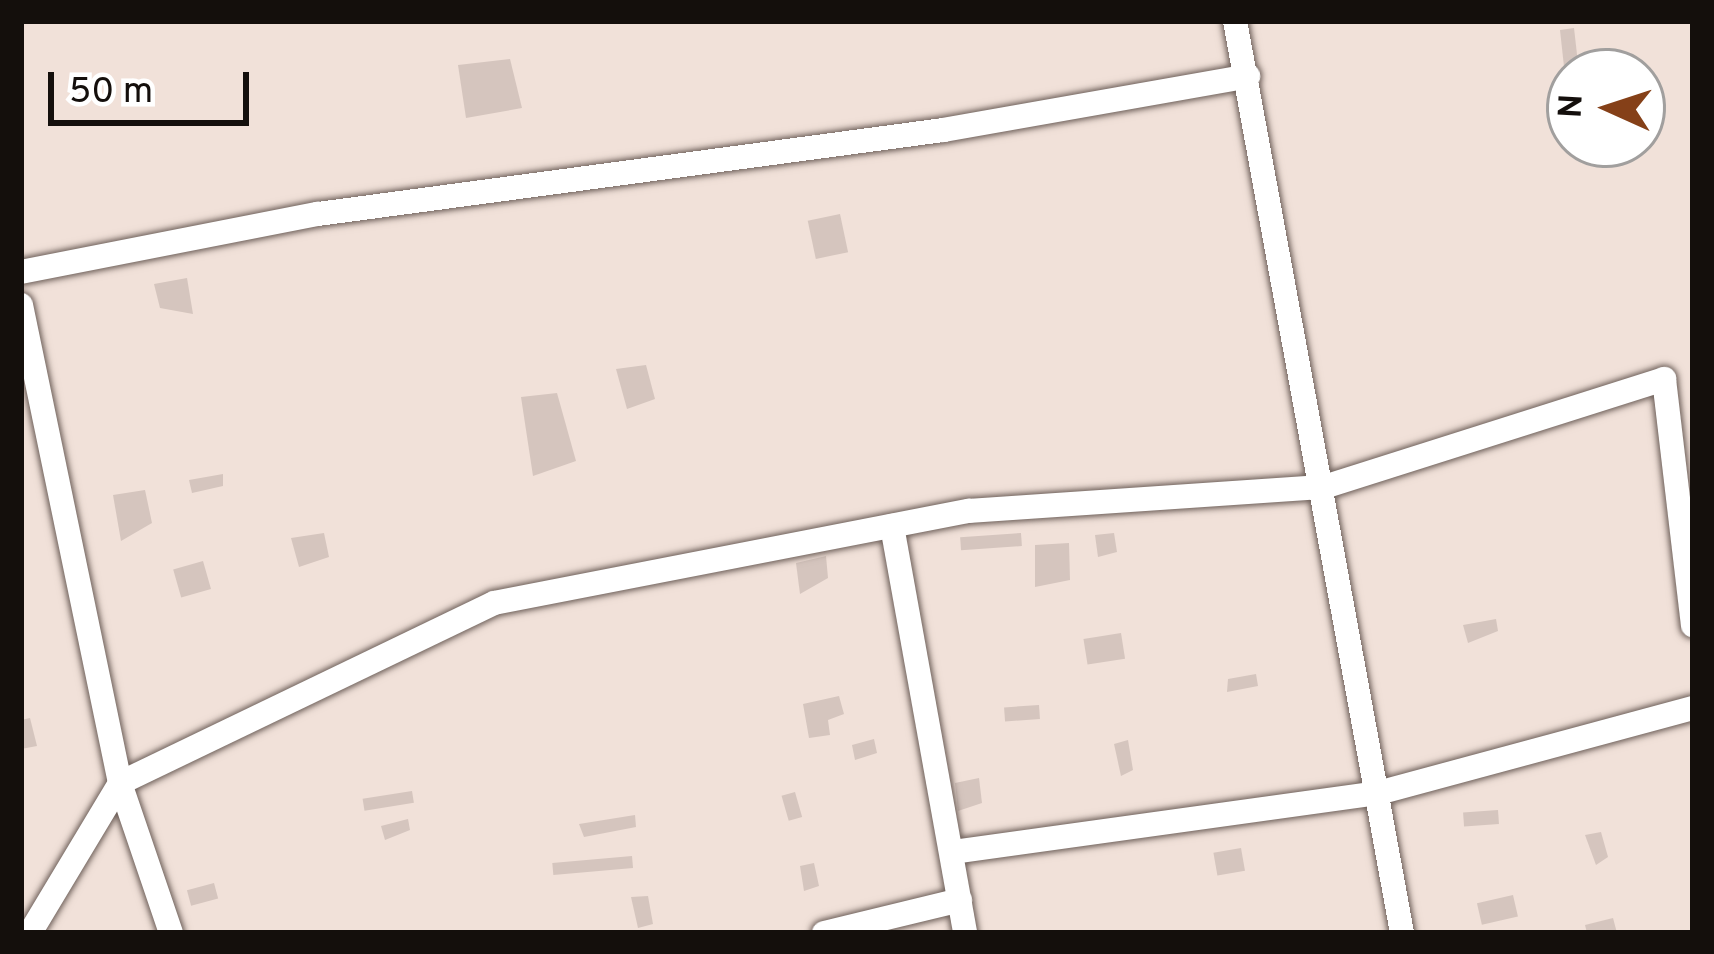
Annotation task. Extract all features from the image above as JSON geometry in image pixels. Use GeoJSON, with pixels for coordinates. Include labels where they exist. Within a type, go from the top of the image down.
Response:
{"type":"FeatureCollection","features":[{"type":"Feature","properties":{"kind":"street"},"geometry":{"type":"LineString","coordinates":[[1234,21],[1324,487],[1402,933]]}},
{"type":"Feature","properties":{"kind":"street"},"geometry":{"type":"LineString","coordinates":[[21,272],[318,214],[943,130],[1248,76]]}},
{"type":"Feature","properties":{"kind":"street"},"geometry":{"type":"LineString","coordinates":[[21,304],[120,783],[171,933]]}},
{"type":"Feature","properties":{"kind":"street"},"geometry":{"type":"LineString","coordinates":[[30,933],[120,783],[494,603],[892,526],[1324,487],[1664,380],[1693,626]]}},
{"type":"Feature","properties":{"kind":"street"},"geometry":{"type":"LineString","coordinates":[[892,526],[965,933]]}},
{"type":"Feature","properties":{"kind":"street"},"geometry":{"type":"LineString","coordinates":[[953,852],[1378,793],[1693,708]]}},
{"type":"Feature","properties":{"kind":"street"},"geometry":{"type":"LineString","coordinates":[[824,933],[960,900]]}},
{"type":"Feature","properties":{"kind":"building"},"geometry":{"type":"Polygon","coordinates":[[[1574,28],[1576,48],[1562,48],[1560,30],[1574,28]]]}},
{"type":"Feature","properties":{"kind":"building"},"geometry":{"type":"Polygon","coordinates":[[[510,59],[522,108],[466,118],[458,65],[510,59]]]}},
{"type":"Feature","properties":{"kind":"building"},"geometry":{"type":"Polygon","coordinates":[[[840,214],[848,252],[816,259],[808,221],[840,214]]]}},
{"type":"Feature","properties":{"kind":"building"},"geometry":{"type":"Polygon","coordinates":[[[187,278],[193,314],[160,308],[154,284],[187,278]]]}},
{"type":"Feature","properties":{"kind":"building"},"geometry":{"type":"Polygon","coordinates":[[[646,365],[655,399],[627,409],[616,369],[646,365]]]}},
{"type":"Feature","properties":{"kind":"building"},"geometry":{"type":"Polygon","coordinates":[[[557,393],[576,461],[533,476],[521,397],[557,393]]]}},
{"type":"Feature","properties":{"kind":"building"},"geometry":{"type":"Polygon","coordinates":[[[223,474],[223,486],[192,493],[189,480],[223,474]]]}},
{"type":"Feature","properties":{"kind":"building"},"geometry":{"type":"Polygon","coordinates":[[[145,490],[152,523],[121,541],[113,495],[145,490]]]}},
{"type":"Feature","properties":{"kind":"building"},"geometry":{"type":"Polygon","coordinates":[[[324,533],[329,557],[299,567],[291,538],[324,533]]]}},
{"type":"Feature","properties":{"kind":"building"},"geometry":{"type":"Polygon","coordinates":[[[1021,533],[1022,546],[961,550],[960,537],[1021,533]]]}},
{"type":"Feature","properties":{"kind":"building"},"geometry":{"type":"Polygon","coordinates":[[[1114,533],[1117,552],[1098,557],[1095,535],[1114,533]]]}},
{"type":"Feature","properties":{"kind":"building"},"geometry":{"type":"Polygon","coordinates":[[[1069,543],[1070,580],[1035,587],[1035,545],[1069,543]]]}},
{"type":"Feature","properties":{"kind":"building"},"geometry":{"type":"Polygon","coordinates":[[[826,556],[828,578],[800,594],[796,563],[826,556]]]}},
{"type":"Feature","properties":{"kind":"building"},"geometry":{"type":"Polygon","coordinates":[[[203,561],[211,589],[181,597],[173,570],[203,561]]]}},
{"type":"Feature","properties":{"kind":"building"},"geometry":{"type":"Polygon","coordinates":[[[1496,619],[1498,631],[1468,643],[1463,625],[1496,619]]]}},
{"type":"Feature","properties":{"kind":"building"},"geometry":{"type":"Polygon","coordinates":[[[1121,633],[1125,659],[1088,665],[1083,639],[1121,633]]]}},
{"type":"Feature","properties":{"kind":"building"},"geometry":{"type":"Polygon","coordinates":[[[1256,674],[1258,686],[1227,692],[1228,679],[1256,674]]]}},
{"type":"Feature","properties":{"kind":"building"},"geometry":{"type":"Polygon","coordinates":[[[839,696],[844,714],[828,720],[830,735],[809,738],[803,704],[839,696]]]}},
{"type":"Feature","properties":{"kind":"building"},"geometry":{"type":"Polygon","coordinates":[[[1039,705],[1040,719],[1005,721],[1004,707],[1039,705]]]}},
{"type":"Feature","properties":{"kind":"building"},"geometry":{"type":"Polygon","coordinates":[[[30,718],[37,746],[21,749],[21,720],[30,718]]]}},
{"type":"Feature","properties":{"kind":"building"},"geometry":{"type":"Polygon","coordinates":[[[874,739],[877,753],[855,760],[852,745],[874,739]]]}},
{"type":"Feature","properties":{"kind":"building"},"geometry":{"type":"Polygon","coordinates":[[[1128,740],[1133,770],[1121,776],[1114,744],[1128,740]]]}},
{"type":"Feature","properties":{"kind":"building"},"geometry":{"type":"Polygon","coordinates":[[[979,778],[982,803],[958,811],[955,783],[979,778]]]}},
{"type":"Feature","properties":{"kind":"building"},"geometry":{"type":"Polygon","coordinates":[[[412,791],[414,803],[364,811],[363,799],[412,791]]]}},
{"type":"Feature","properties":{"kind":"building"},"geometry":{"type":"Polygon","coordinates":[[[795,792],[802,817],[789,821],[782,796],[795,792]]]}},
{"type":"Feature","properties":{"kind":"building"},"geometry":{"type":"Polygon","coordinates":[[[1498,810],[1499,824],[1464,826],[1463,812],[1498,810]]]}},
{"type":"Feature","properties":{"kind":"building"},"geometry":{"type":"Polygon","coordinates":[[[635,815],[636,827],[584,837],[579,824],[635,815]]]}},
{"type":"Feature","properties":{"kind":"building"},"geometry":{"type":"Polygon","coordinates":[[[408,819],[410,830],[385,840],[381,826],[408,819]]]}},
{"type":"Feature","properties":{"kind":"building"},"geometry":{"type":"Polygon","coordinates":[[[1601,832],[1608,857],[1596,865],[1585,835],[1601,832]]]}},
{"type":"Feature","properties":{"kind":"building"},"geometry":{"type":"Polygon","coordinates":[[[1241,848],[1245,871],[1217,876],[1213,853],[1241,848]]]}},
{"type":"Feature","properties":{"kind":"building"},"geometry":{"type":"Polygon","coordinates":[[[632,856],[633,868],[553,875],[552,863],[632,856]]]}},
{"type":"Feature","properties":{"kind":"building"},"geometry":{"type":"Polygon","coordinates":[[[814,863],[819,886],[804,891],[800,866],[814,863]]]}},
{"type":"Feature","properties":{"kind":"building"},"geometry":{"type":"Polygon","coordinates":[[[214,883],[218,898],[191,906],[187,890],[214,883]]]}},
{"type":"Feature","properties":{"kind":"building"},"geometry":{"type":"Polygon","coordinates":[[[1513,895],[1518,916],[1482,925],[1477,903],[1513,895]]]}},
{"type":"Feature","properties":{"kind":"building"},"geometry":{"type":"Polygon","coordinates":[[[648,896],[653,924],[638,928],[631,897],[648,896]]]}},
{"type":"Feature","properties":{"kind":"building"},"geometry":{"type":"Polygon","coordinates":[[[1613,918],[1617,933],[1587,933],[1585,925],[1613,918]]]}}]}
